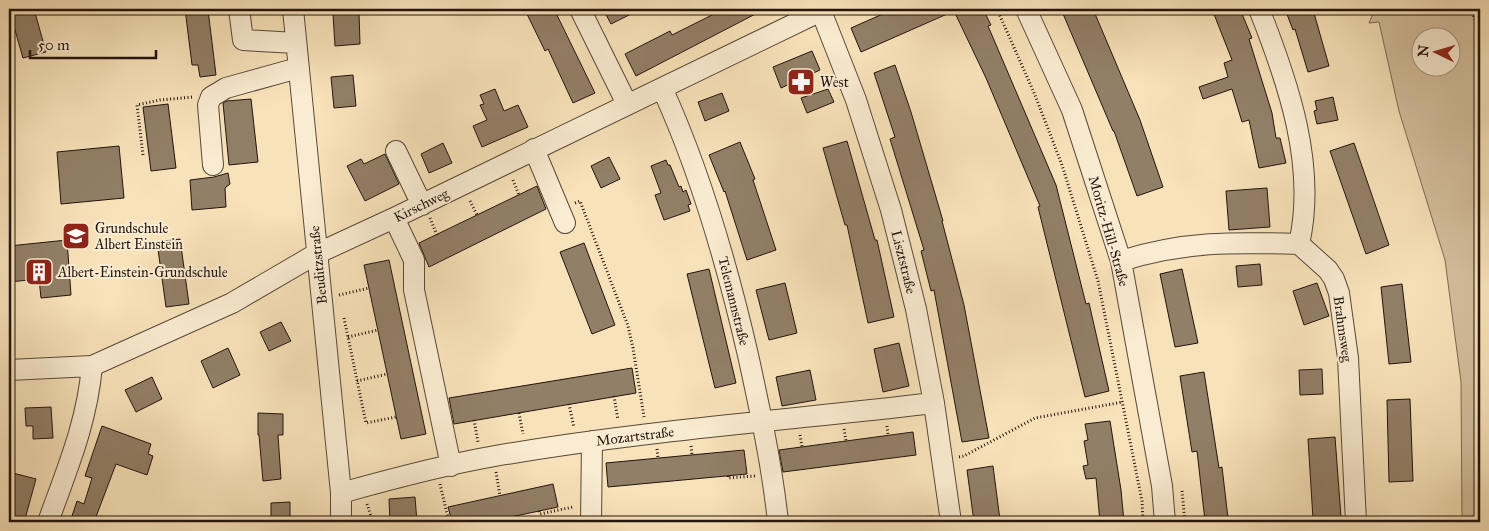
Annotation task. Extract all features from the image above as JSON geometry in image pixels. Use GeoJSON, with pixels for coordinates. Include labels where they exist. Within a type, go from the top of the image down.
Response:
{"type":"FeatureCollection","features":[{"type":"Feature","properties":{"kind":"street"},"geometry":{"type":"LineString","coordinates":[[239,9],[243,40],[296,42]]}},
{"type":"Feature","properties":{"kind":"street","name":"Beuditzstraße"},"geometry":{"type":"LineString","coordinates":[[293,9],[340,493],[341,522]]}},
{"type":"Feature","properties":{"kind":"street"},"geometry":{"type":"LineString","coordinates":[[580,9],[627,104]]}},
{"type":"Feature","properties":{"kind":"street","name":"Moritz-Hill-Straße"},"geometry":{"type":"LineString","coordinates":[[1026,9],[1072,110],[1121,261],[1162,486],[1166,522]]}},
{"type":"Feature","properties":{"kind":"street"},"geometry":{"type":"LineString","coordinates":[[1121,261],[1163,249],[1194,244],[1222,242],[1299,244],[1304,223],[1305,174],[1288,87],[1260,9]]}},
{"type":"Feature","properties":{"kind":"street","name":"Kirschweg"},"geometry":{"type":"LineString","coordinates":[[9,370],[92,366],[232,303],[316,254],[422,205],[823,10]]}},
{"type":"Feature","properties":{"kind":"street","name":"Lisztstraße"},"geometry":{"type":"LineString","coordinates":[[823,10],[856,100],[891,210],[916,309],[934,403],[951,519]]}},
{"type":"Feature","properties":{"kind":"street"},"geometry":{"type":"LineString","coordinates":[[213,166],[208,105],[211,97],[226,88],[298,68]]}},
{"type":"Feature","properties":{"kind":"street","name":"Telemannstraße"},"geometry":{"type":"LineString","coordinates":[[662,88],[689,151],[732,284],[763,421],[778,522]]}},
{"type":"Feature","properties":{"kind":"street"},"geometry":{"type":"LineString","coordinates":[[534,149],[562,216]]}},
{"type":"Feature","properties":{"kind":"street"},"geometry":{"type":"LineString","coordinates":[[396,151],[422,205]]}},
{"type":"Feature","properties":{"kind":"street"},"geometry":{"type":"LineString","coordinates":[[394,218],[414,260],[414,290],[444,468]]}},
{"type":"Feature","properties":{"kind":"street","name":"Brahmsweg"},"geometry":{"type":"LineString","coordinates":[[1299,244],[1328,270],[1334,279],[1339,293],[1348,358],[1356,522]]}},
{"type":"Feature","properties":{"kind":"street"},"geometry":{"type":"LineString","coordinates":[[48,522],[81,430],[90,392],[92,366]]}},
{"type":"Feature","properties":{"kind":"street","name":"Mozartstraße"},"geometry":{"type":"LineString","coordinates":[[340,493],[444,468],[486,450],[583,437],[647,434],[934,403]]}},
{"type":"Feature","properties":{"kind":"street"},"geometry":{"type":"LineString","coordinates":[[583,437],[591,515]]}},
{"type":"Feature","properties":{"kind":"path"},"geometry":{"type":"LineString","coordinates":[[997,9],[1035,95],[1062,165],[1098,281],[1142,501],[1144,522]]}},
{"type":"Feature","properties":{"kind":"path"},"geometry":{"type":"LineString","coordinates":[[1471,9],[1480,29]]}},
{"type":"Feature","properties":{"kind":"path"},"geometry":{"type":"LineString","coordinates":[[143,155],[137,105],[160,100],[211,97]]}},
{"type":"Feature","properties":{"kind":"path"},"geometry":{"type":"LineString","coordinates":[[562,216],[580,201],[628,326],[647,434]]}},
{"type":"Feature","properties":{"kind":"path"},"geometry":{"type":"LineString","coordinates":[[340,302],[338,294],[369,288]]}},
{"type":"Feature","properties":{"kind":"path"},"geometry":{"type":"LineString","coordinates":[[342,310],[366,423],[396,417]]}},
{"type":"Feature","properties":{"kind":"path"},"geometry":{"type":"LineString","coordinates":[[348,337],[378,330]]}},
{"type":"Feature","properties":{"kind":"path"},"geometry":{"type":"LineString","coordinates":[[357,381],[387,374]]}},
{"type":"Feature","properties":{"kind":"path"},"geometry":{"type":"LineString","coordinates":[[614,396],[620,428]]}},
{"type":"Feature","properties":{"kind":"path"},"geometry":{"type":"LineString","coordinates":[[943,460],[964,456],[1035,418],[1122,402]]}},
{"type":"Feature","properties":{"kind":"path"},"geometry":{"type":"LineString","coordinates":[[569,404],[583,437]]}},
{"type":"Feature","properties":{"kind":"path"},"geometry":{"type":"LineString","coordinates":[[519,413],[523,435]]}},
{"type":"Feature","properties":{"kind":"path"},"geometry":{"type":"LineString","coordinates":[[474,420],[486,450],[500,496]]}},
{"type":"Feature","properties":{"kind":"path"},"geometry":{"type":"LineString","coordinates":[[844,427],[846,440]]}},
{"type":"Feature","properties":{"kind":"path"},"geometry":{"type":"LineString","coordinates":[[800,432],[802,447]]}},
{"type":"Feature","properties":{"kind":"path"},"geometry":{"type":"LineString","coordinates":[[444,468],[449,522]]}},
{"type":"Feature","properties":{"kind":"path"},"geometry":{"type":"LineString","coordinates":[[728,476],[728,478],[772,475]]}},
{"type":"Feature","properties":{"kind":"path"},"geometry":{"type":"LineString","coordinates":[[539,511],[540,514],[574,507],[591,515]]}},
{"type":"Feature","properties":{"kind":"path"},"geometry":{"type":"LineString","coordinates":[[868,522],[951,519]]}},
{"type":"Feature","properties":{"kind":"shaded area"},"geometry":{"type":"Polygon","coordinates":[[[1375,9],[1480,9],[1480,522],[1462,522],[1461,382],[1445,260],[1399,111],[1379,22],[1369,23],[1375,9]]]}},
{"type":"Feature","properties":{"kind":"building"},"geometry":{"type":"Polygon","coordinates":[[[9,9],[34,9],[46,52],[23,58],[9,9]]]}},
{"type":"Feature","properties":{"kind":"building"},"geometry":{"type":"Polygon","coordinates":[[[185,9],[208,10],[216,75],[200,77],[198,65],[192,65],[185,9]]]}},
{"type":"Feature","properties":{"kind":"building"},"geometry":{"type":"Polygon","coordinates":[[[533,9],[554,9],[595,93],[573,103],[548,49],[545,51],[526,12],[533,9]]]}},
{"type":"Feature","properties":{"kind":"building"},"geometry":{"type":"Polygon","coordinates":[[[603,9],[641,9],[611,24],[603,9]]]}},
{"type":"Feature","properties":{"kind":"building"},"geometry":{"type":"Polygon","coordinates":[[[724,9],[765,9],[636,76],[625,54],[670,31],[672,35],[724,9]]]}},
{"type":"Feature","properties":{"kind":"building"},"geometry":{"type":"Polygon","coordinates":[[[894,9],[983,9],[991,25],[988,26],[1056,185],[1086,304],[1089,303],[1109,391],[1085,397],[1038,207],[1040,206],[986,78],[954,11],[861,52],[851,28],[894,9]]]}},
{"type":"Feature","properties":{"kind":"building"},"geometry":{"type":"Polygon","coordinates":[[[1061,9],[1093,9],[1140,120],[1163,187],[1137,196],[1114,131],[1061,9]]]}},
{"type":"Feature","properties":{"kind":"building"},"geometry":{"type":"Polygon","coordinates":[[[1212,9],[1240,9],[1252,38],[1249,39],[1272,113],[1276,138],[1280,138],[1286,163],[1259,168],[1249,120],[1242,122],[1232,89],[1203,99],[1199,87],[1228,77],[1224,63],[1232,60],[1212,9]]]}},
{"type":"Feature","properties":{"kind":"building"},"geometry":{"type":"Polygon","coordinates":[[[1285,9],[1310,9],[1312,14],[1314,13],[1329,66],[1308,72],[1295,29],[1293,30],[1285,9]]]}},
{"type":"Feature","properties":{"kind":"building"},"geometry":{"type":"Polygon","coordinates":[[[359,12],[360,44],[335,46],[333,14],[359,12]]]}},
{"type":"Feature","properties":{"kind":"building"},"geometry":{"type":"Polygon","coordinates":[[[812,51],[820,70],[781,88],[773,67],[812,51]]]}},
{"type":"Feature","properties":{"kind":"building"},"geometry":{"type":"Polygon","coordinates":[[[895,65],[943,221],[964,305],[989,438],[962,442],[934,290],[931,291],[921,251],[924,250],[890,139],[895,137],[874,73],[895,65]]]}},
{"type":"Feature","properties":{"kind":"building"},"geometry":{"type":"Polygon","coordinates":[[[353,75],[356,106],[334,108],[331,77],[353,75]]]}},
{"type":"Feature","properties":{"kind":"building"},"geometry":{"type":"Polygon","coordinates":[[[495,89],[504,111],[518,105],[528,127],[482,147],[473,126],[487,120],[480,105],[484,104],[480,95],[495,89]]]}},
{"type":"Feature","properties":{"kind":"building"},"geometry":{"type":"Polygon","coordinates":[[[828,89],[834,102],[807,113],[801,98],[828,89]]]}},
{"type":"Feature","properties":{"kind":"building"},"geometry":{"type":"Polygon","coordinates":[[[722,93],[729,111],[705,121],[698,102],[722,93]]]}},
{"type":"Feature","properties":{"kind":"building"},"geometry":{"type":"Polygon","coordinates":[[[1333,97],[1338,120],[1317,124],[1314,111],[1317,110],[1315,101],[1333,97]]]}},
{"type":"Feature","properties":{"kind":"building"},"geometry":{"type":"Polygon","coordinates":[[[251,99],[258,162],[229,165],[223,103],[251,99]]]}},
{"type":"Feature","properties":{"kind":"building"},"geometry":{"type":"Polygon","coordinates":[[[168,104],[176,168],[151,171],[143,107],[168,104]]]}},
{"type":"Feature","properties":{"kind":"building"},"geometry":{"type":"Polygon","coordinates":[[[847,141],[875,240],[877,240],[894,317],[868,323],[847,225],[845,225],[823,148],[847,141]]]}},
{"type":"Feature","properties":{"kind":"building"},"geometry":{"type":"Polygon","coordinates":[[[740,142],[755,179],[753,180],[776,250],[747,260],[725,191],[709,155],[740,142]]]}},
{"type":"Feature","properties":{"kind":"building"},"geometry":{"type":"Polygon","coordinates":[[[443,143],[452,163],[429,173],[421,154],[443,143]]]}},
{"type":"Feature","properties":{"kind":"building"},"geometry":{"type":"Polygon","coordinates":[[[1354,143],[1389,245],[1366,254],[1330,151],[1354,143]]]}},
{"type":"Feature","properties":{"kind":"building"},"geometry":{"type":"Polygon","coordinates":[[[119,146],[124,198],[61,204],[57,152],[119,146]]]}},
{"type":"Feature","properties":{"kind":"building"},"geometry":{"type":"Polygon","coordinates":[[[385,154],[399,184],[365,201],[347,166],[361,159],[364,164],[385,154]]]}},
{"type":"Feature","properties":{"kind":"building"},"geometry":{"type":"Polygon","coordinates":[[[609,157],[620,179],[601,188],[591,166],[609,157]]]}},
{"type":"Feature","properties":{"kind":"building"},"geometry":{"type":"Polygon","coordinates":[[[666,160],[679,187],[681,186],[683,192],[686,190],[691,204],[688,205],[690,211],[664,220],[655,195],[661,193],[651,166],[666,160]]]}},
{"type":"Feature","properties":{"kind":"building"},"geometry":{"type":"Polygon","coordinates":[[[228,173],[230,184],[225,188],[226,207],[192,210],[190,180],[228,173]]]}},
{"type":"Feature","properties":{"kind":"building"},"geometry":{"type":"Polygon","coordinates":[[[537,186],[546,209],[429,267],[419,243],[537,186]]]}},
{"type":"Feature","properties":{"kind":"building"},"geometry":{"type":"Polygon","coordinates":[[[1267,188],[1270,227],[1229,230],[1226,191],[1267,188]]]}},
{"type":"Feature","properties":{"kind":"building"},"geometry":{"type":"Polygon","coordinates":[[[180,239],[189,304],[166,307],[157,242],[180,239]]]}},
{"type":"Feature","properties":{"kind":"building","name":"Albert-Einstein-Grundschule"},"geometry":{"type":"Polygon","coordinates":[[[67,240],[71,295],[41,298],[39,279],[9,282],[9,246],[67,240]]]}},
{"type":"Feature","properties":{"kind":"building"},"geometry":{"type":"Polygon","coordinates":[[[584,243],[615,325],[592,334],[560,252],[584,243]]]}},
{"type":"Feature","properties":{"kind":"building"},"geometry":{"type":"Polygon","coordinates":[[[389,260],[426,434],[401,439],[364,265],[389,260]]]}},
{"type":"Feature","properties":{"kind":"building"},"geometry":{"type":"Polygon","coordinates":[[[1260,264],[1262,285],[1238,287],[1236,266],[1260,264]]]}},
{"type":"Feature","properties":{"kind":"building"},"geometry":{"type":"Polygon","coordinates":[[[709,269],[736,383],[715,388],[687,274],[709,269]]]}},
{"type":"Feature","properties":{"kind":"building"},"geometry":{"type":"Polygon","coordinates":[[[1182,269],[1198,343],[1175,347],[1160,274],[1182,269]]]}},
{"type":"Feature","properties":{"kind":"building"},"geometry":{"type":"Polygon","coordinates":[[[785,283],[797,333],[769,340],[756,290],[785,283]]]}},
{"type":"Feature","properties":{"kind":"building"},"geometry":{"type":"Polygon","coordinates":[[[1317,283],[1329,316],[1304,325],[1293,291],[1317,283]]]}},
{"type":"Feature","properties":{"kind":"building"},"geometry":{"type":"Polygon","coordinates":[[[1402,284],[1411,362],[1389,364],[1381,287],[1402,284]]]}},
{"type":"Feature","properties":{"kind":"building"},"geometry":{"type":"Polygon","coordinates":[[[281,322],[291,341],[269,351],[260,332],[281,322]]]}},
{"type":"Feature","properties":{"kind":"building"},"geometry":{"type":"Polygon","coordinates":[[[899,343],[909,386],[883,392],[874,349],[899,343]]]}},
{"type":"Feature","properties":{"kind":"building"},"geometry":{"type":"Polygon","coordinates":[[[228,348],[240,375],[213,388],[201,361],[228,348]]]}},
{"type":"Feature","properties":{"kind":"building"},"geometry":{"type":"Polygon","coordinates":[[[632,368],[636,393],[454,424],[449,398],[632,368]]]}},
{"type":"Feature","properties":{"kind":"building"},"geometry":{"type":"Polygon","coordinates":[[[1322,369],[1323,394],[1300,395],[1299,370],[1322,369]]]}},
{"type":"Feature","properties":{"kind":"building"},"geometry":{"type":"Polygon","coordinates":[[[810,370],[816,400],[782,406],[776,377],[810,370]]]}},
{"type":"Feature","properties":{"kind":"building"},"geometry":{"type":"Polygon","coordinates":[[[1204,372],[1219,468],[1222,467],[1228,518],[1205,521],[1197,451],[1192,452],[1180,376],[1204,372]]]}},
{"type":"Feature","properties":{"kind":"building"},"geometry":{"type":"Polygon","coordinates":[[[152,377],[162,399],[136,412],[125,390],[152,377]]]}},
{"type":"Feature","properties":{"kind":"building"},"geometry":{"type":"Polygon","coordinates":[[[1410,399],[1413,481],[1389,482],[1387,400],[1410,399]]]}},
{"type":"Feature","properties":{"kind":"building"},"geometry":{"type":"Polygon","coordinates":[[[51,407],[53,438],[33,439],[33,426],[26,426],[25,408],[51,407]]]}},
{"type":"Feature","properties":{"kind":"building"},"geometry":{"type":"Polygon","coordinates":[[[258,413],[283,414],[283,435],[278,435],[281,479],[263,481],[258,435],[258,413]]]}},
{"type":"Feature","properties":{"kind":"building"},"geometry":{"type":"Polygon","coordinates":[[[1110,421],[1124,522],[1100,522],[1096,478],[1086,479],[1083,466],[1088,465],[1084,441],[1088,440],[1085,424],[1110,421]]]}},
{"type":"Feature","properties":{"kind":"building"},"geometry":{"type":"Polygon","coordinates":[[[102,426],[151,444],[148,454],[153,456],[147,475],[116,464],[94,522],[70,522],[77,501],[84,504],[92,478],[85,476],[102,426]]]}},
{"type":"Feature","properties":{"kind":"building"},"geometry":{"type":"Polygon","coordinates":[[[913,432],[916,455],[783,472],[779,450],[913,432]]]}},
{"type":"Feature","properties":{"kind":"building"},"geometry":{"type":"Polygon","coordinates":[[[1335,437],[1341,517],[1313,519],[1308,439],[1335,437]]]}},
{"type":"Feature","properties":{"kind":"building"},"geometry":{"type":"Polygon","coordinates":[[[744,450],[747,474],[608,487],[606,463],[744,450]]]}},
{"type":"Feature","properties":{"kind":"building"},"geometry":{"type":"Polygon","coordinates":[[[993,466],[1000,520],[974,522],[967,470],[993,466]]]}},
{"type":"Feature","properties":{"kind":"building"},"geometry":{"type":"Polygon","coordinates":[[[13,473],[36,479],[25,519],[9,514],[9,487],[13,473]]]}},
{"type":"Feature","properties":{"kind":"building"},"geometry":{"type":"Polygon","coordinates":[[[553,484],[558,507],[487,522],[452,522],[448,507],[553,484]]]}},
{"type":"Feature","properties":{"kind":"building"},"geometry":{"type":"Polygon","coordinates":[[[415,497],[417,522],[390,522],[389,499],[415,497]]]}},
{"type":"Feature","properties":{"kind":"building"},"geometry":{"type":"Polygon","coordinates":[[[290,502],[290,522],[271,522],[271,503],[290,502]]]}},
{"type":"Feature","properties":{"kind":"place","name":"West"},"geometry":{"type":"Point","coordinates":[801,82]}},
{"type":"Feature","properties":{"kind":"place","name":"Grundschule Albert Einstein"},"geometry":{"type":"Point","coordinates":[76,236]}},
{"type":"Feature","properties":{"kind":"place","name":"Albert-Einstein-Grundschule"},"geometry":{"type":"Point","coordinates":[39,272]}}]}
